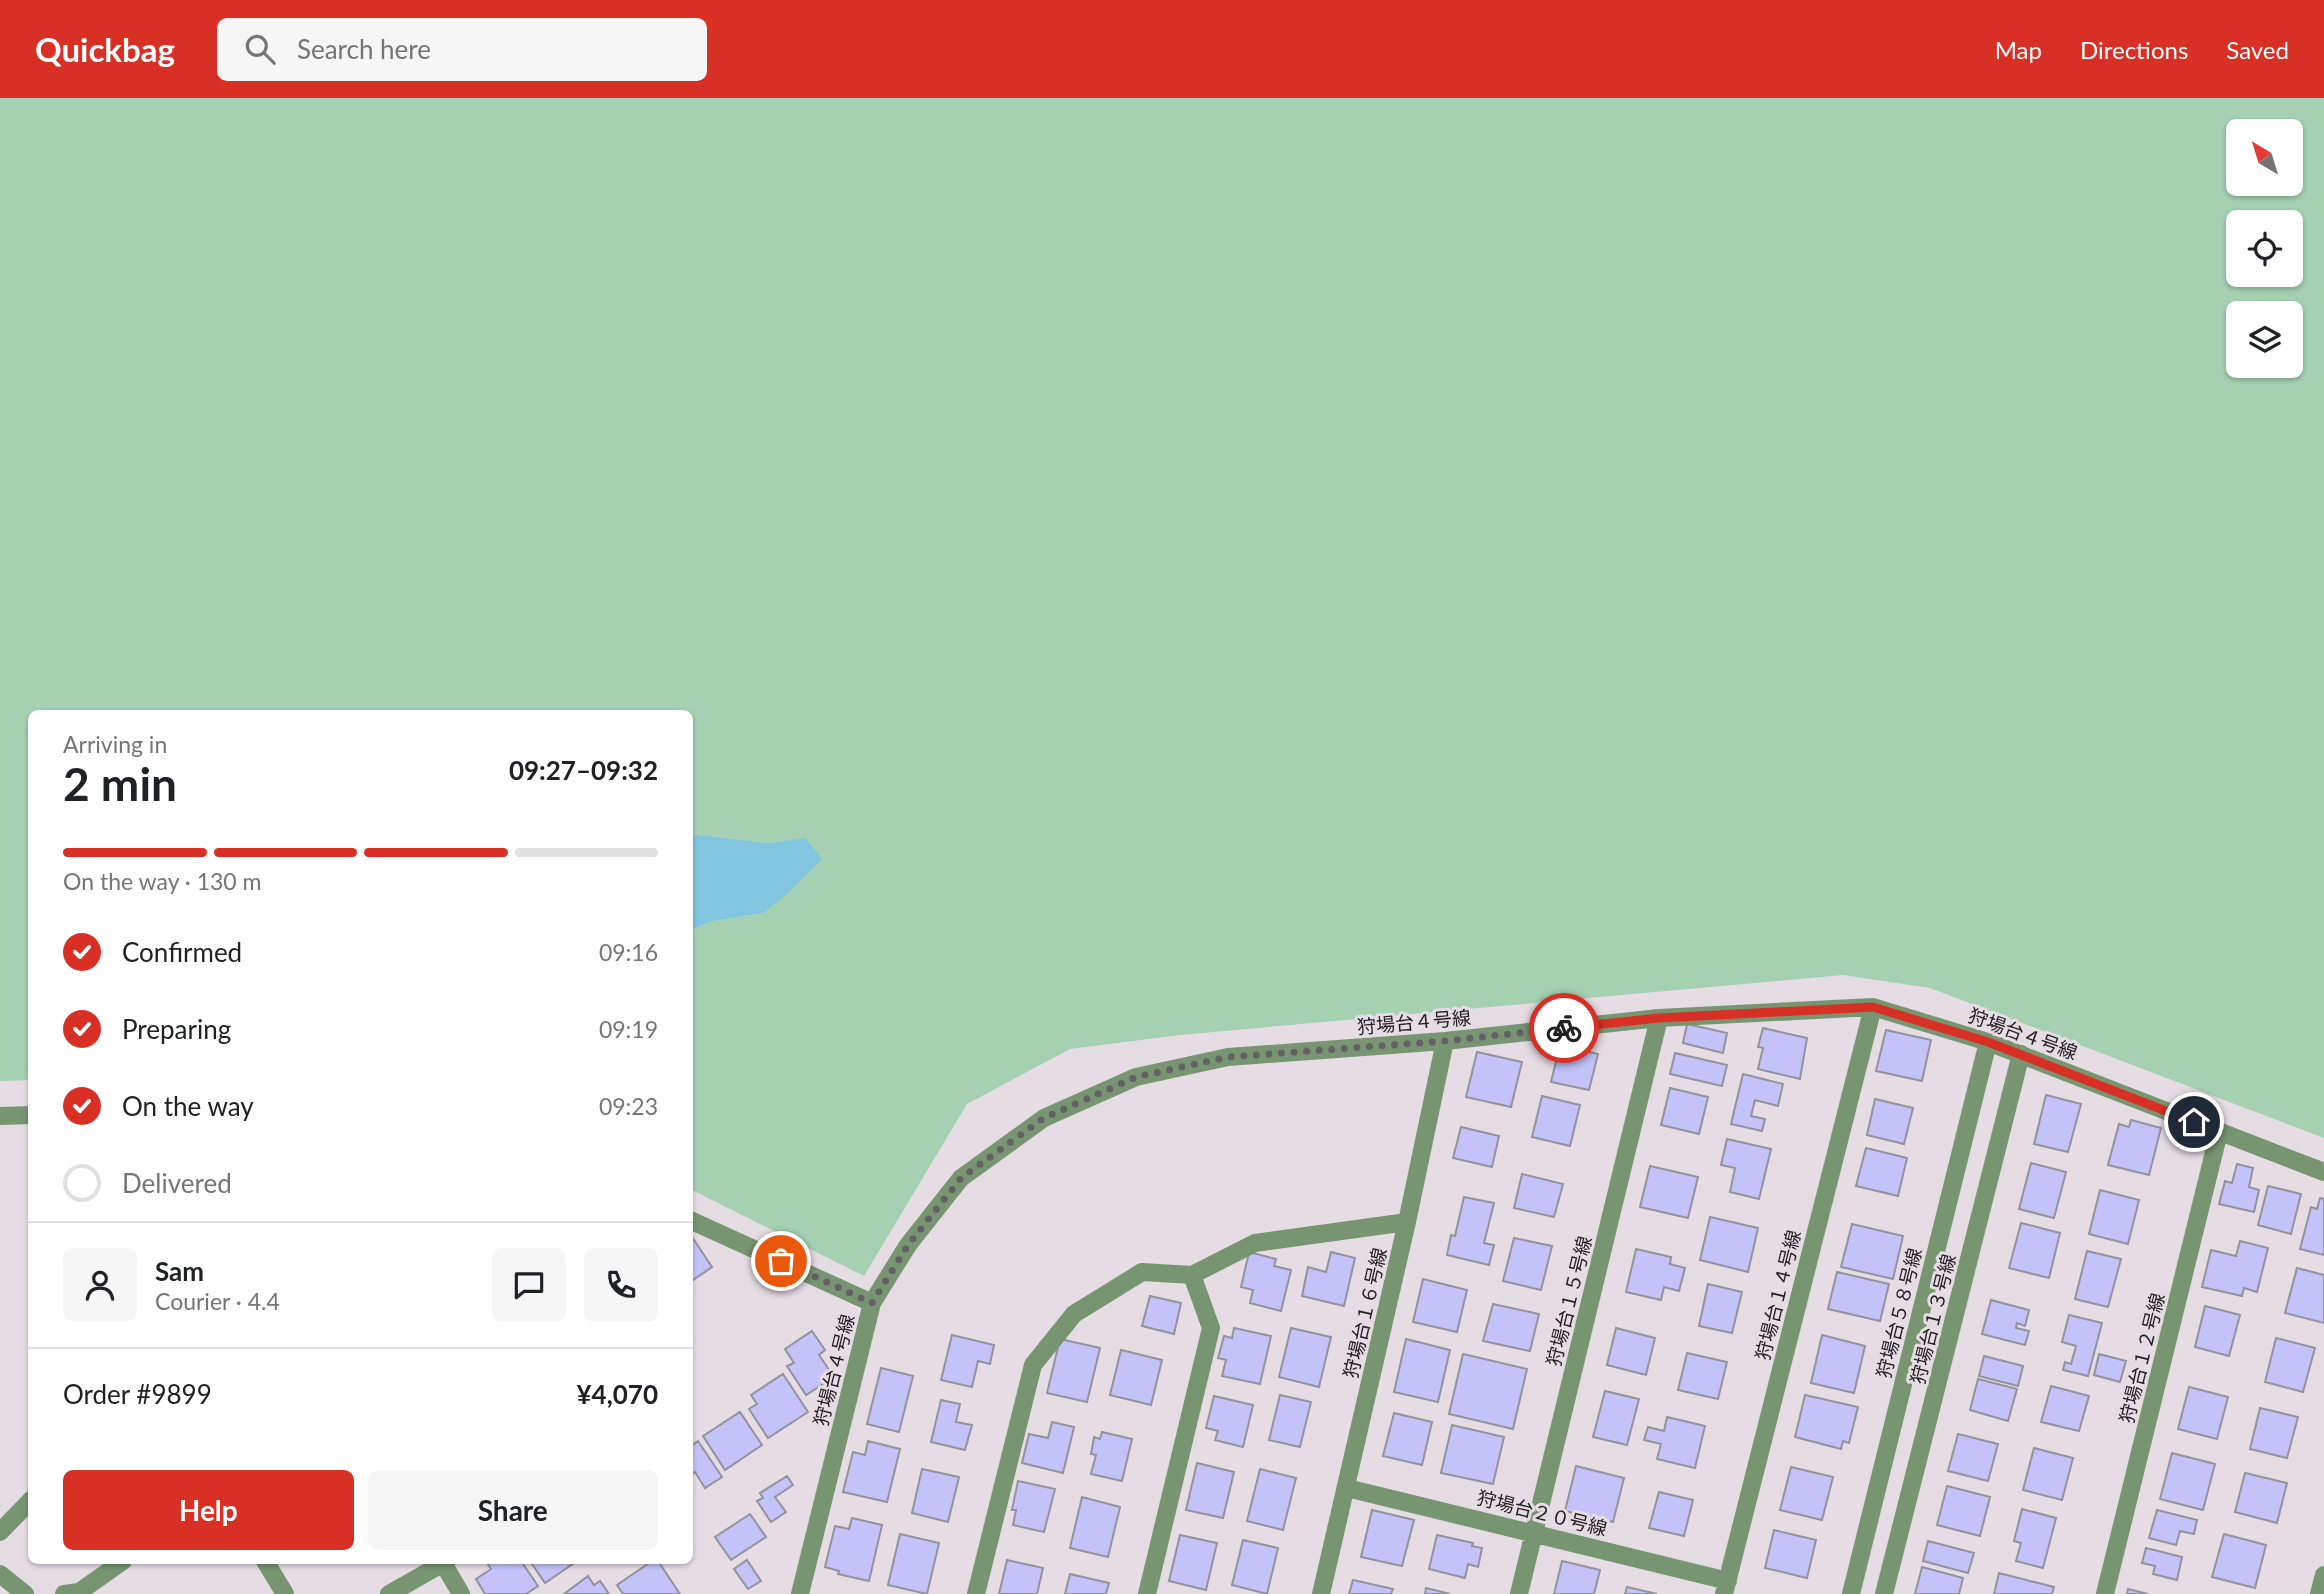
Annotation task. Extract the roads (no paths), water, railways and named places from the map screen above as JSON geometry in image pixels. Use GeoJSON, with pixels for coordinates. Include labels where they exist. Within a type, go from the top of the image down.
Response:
{"type":"FeatureCollection","features":[{"type":"Feature","properties":{"kind":"street","name":"狩場台４号線"},"geometry":{"type":"LineString","coordinates":[[800,1594],[872,1303],[908,1245],[961,1178],[1044,1118],[1136,1077],[1228,1057],[1446,1041],[1659,1018],[1873,1007],[2021,1054],[2324,1172]]}},
{"type":"Feature","properties":{"kind":"street","name":"狩場台１４号線"},"geometry":{"type":"LineString","coordinates":[[1726,1587],[1873,1007]]}},
{"type":"Feature","properties":{"kind":"street","name":"狩場台１５号線"},"geometry":{"type":"LineString","coordinates":[[1519,1594],[1659,1018]]}},
{"type":"Feature","properties":{"kind":"street","name":"狩場台１６号線"},"geometry":{"type":"LineString","coordinates":[[1321,1594],[1446,1041]]}},
{"type":"Feature","properties":{"kind":"street","name":"狩場台５８号線"},"geometry":{"type":"LineString","coordinates":[[1851,1594],[1988,1042]]}},
{"type":"Feature","properties":{"kind":"street","name":"狩場台１３号線"},"geometry":{"type":"LineString","coordinates":[[1884,1594],[2021,1054]]}},
{"type":"Feature","properties":{"kind":"street"},"geometry":{"type":"LineString","coordinates":[[0,1116],[28,1115]]}},
{"type":"Feature","properties":{"kind":"street","name":"狩場台１２号線"},"geometry":{"type":"LineString","coordinates":[[2105,1594],[2219,1132]]}},
{"type":"Feature","properties":{"kind":"street"},"geometry":{"type":"LineString","coordinates":[[693,1221],[872,1303]]}},
{"type":"Feature","properties":{"kind":"street"},"geometry":{"type":"LineString","coordinates":[[976,1594],[1033,1365],[1074,1314],[1142,1272],[1192,1275],[1255,1243],[1407,1222]]}},
{"type":"Feature","properties":{"kind":"street"},"geometry":{"type":"LineString","coordinates":[[1147,1594],[1211,1328],[1192,1275]]}},
{"type":"Feature","properties":{"kind":"street","name":"狩場台２０号線"},"geometry":{"type":"LineString","coordinates":[[1347,1488],[1534,1532],[1726,1587]]}},
{"type":"Feature","properties":{"kind":"street"},"geometry":{"type":"LineString","coordinates":[[0,1532],[28,1503]]}},
{"type":"Feature","properties":{"kind":"street"},"geometry":{"type":"LineString","coordinates":[[64,1594],[79,1592],[119,1564]]}},
{"type":"Feature","properties":{"kind":"street"},"geometry":{"type":"LineString","coordinates":[[267,1564],[285,1594]]}},
{"type":"Feature","properties":{"kind":"street"},"geometry":{"type":"LineString","coordinates":[[389,1594],[442,1564]]}},
{"type":"Feature","properties":{"kind":"street"},"geometry":{"type":"LineString","coordinates":[[446,1564],[461,1594]]}},
{"type":"Feature","properties":{"kind":"street"},"geometry":{"type":"LineString","coordinates":[[0,1574],[25,1594]]}},
{"type":"Feature","properties":{"kind":"street"},"geometry":{"type":"LineString","coordinates":[[2319,1594],[2324,1575]]}},
{"type":"Feature","properties":{"kind":"water"},"geometry":{"type":"Polygon","coordinates":[[[693,834],[769,843],[805,838],[822,859],[785,896],[763,913],[709,922],[693,930],[693,834]]]}}]}
